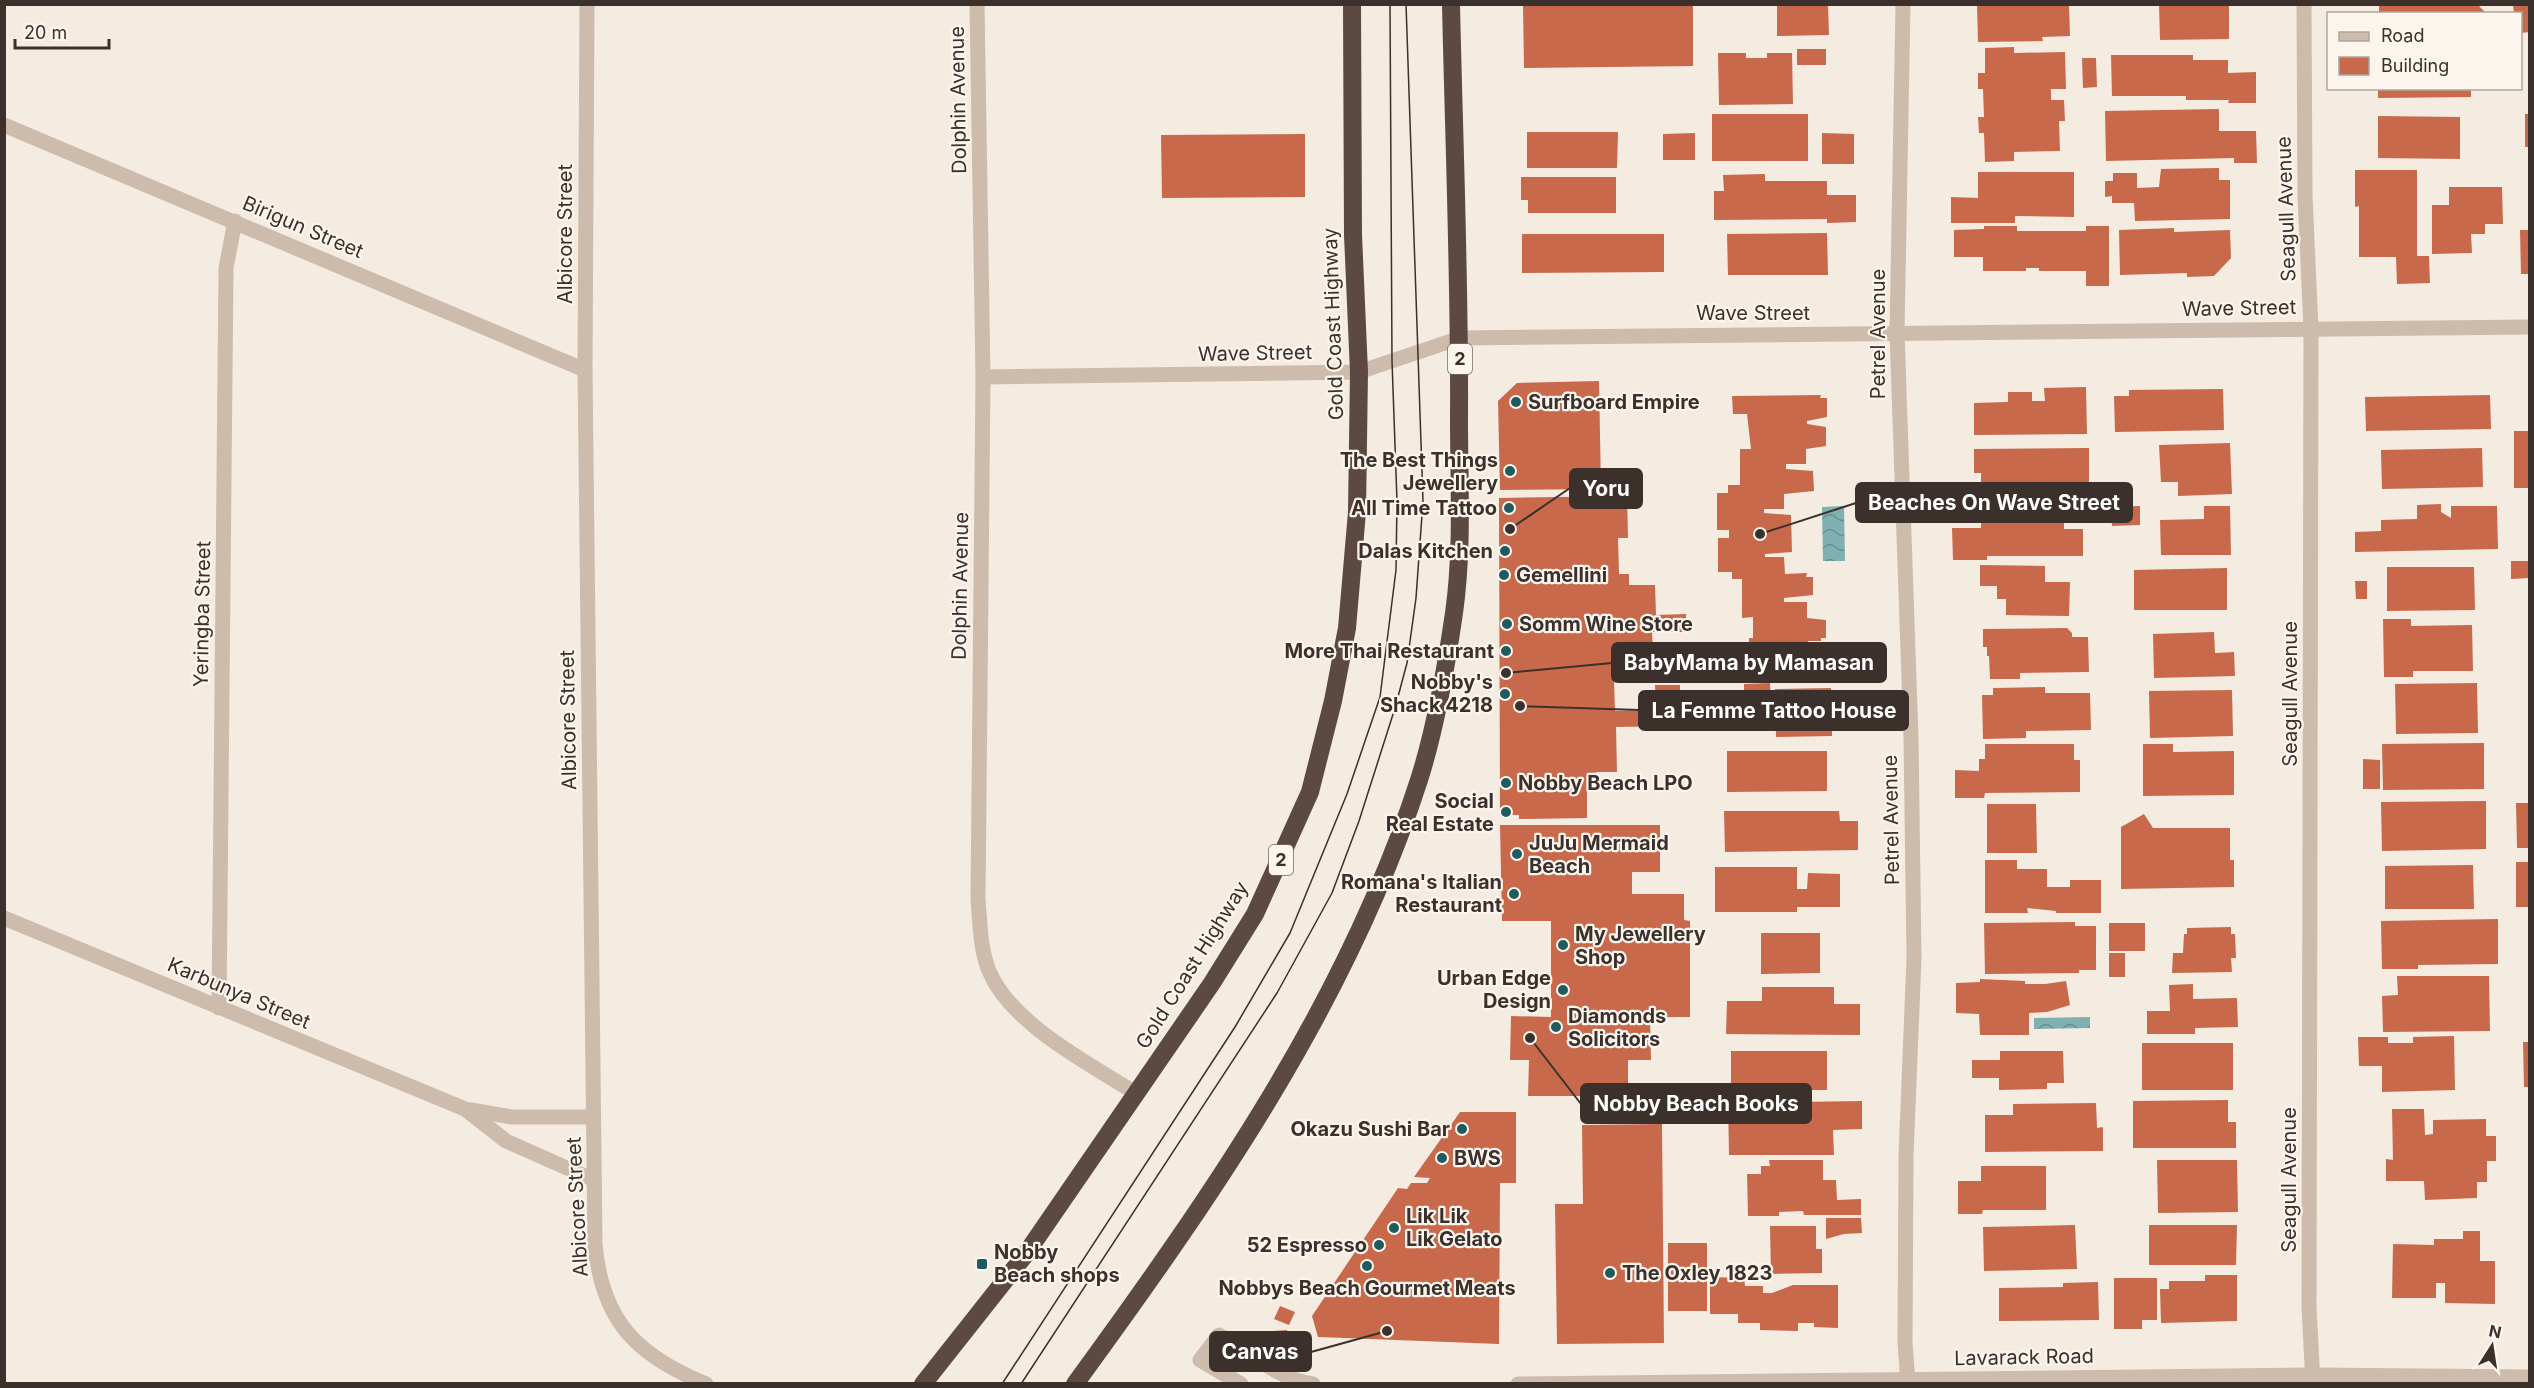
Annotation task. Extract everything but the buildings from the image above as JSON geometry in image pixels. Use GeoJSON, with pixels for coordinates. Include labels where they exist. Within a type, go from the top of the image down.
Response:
{"type":"FeatureCollection","features":[{"type":"Feature","properties":{"kind":"highway","name":"Gold Coast Highway"},"geometry":{"type":"LineString","coordinates":[[923,1383],[1025,1255],[1137,1094],[1255,914],[1310,792],[1333,701],[1347,628],[1357,522],[1359,372],[1353,235],[1352,4]]}},
{"type":"Feature","properties":{"kind":"highway","name":"2"},"geometry":{"type":"LineString","coordinates":[[1075,1383],[1157,1271],[1309,1034],[1381,884],[1416,789],[1444,669],[1458,570],[1461,499],[1460,338],[1451,4]]}},
{"type":"Feature","properties":{"kind":"street","name":"Albicore Street"},"geometry":{"type":"LineString","coordinates":[[587,4],[585,370],[593,1117],[597,1258],[610,1306],[624,1329],[644,1351],[668,1367],[706,1383]]}},
{"type":"Feature","properties":{"kind":"street","name":"Dolphin Avenue"},"geometry":{"type":"LineString","coordinates":[[977,4],[983,377],[978,898],[981,940],[989,971],[1003,997],[1030,1023],[1137,1094]]}},
{"type":"Feature","properties":{"kind":"street","name":"Petrel Avenue"},"geometry":{"type":"LineString","coordinates":[[1903,4],[1897,333],[1911,737],[1914,958],[1906,1156],[1905,1342],[1908,1381]]}},
{"type":"Feature","properties":{"kind":"street","name":"Seagull Avenue"},"geometry":{"type":"LineString","coordinates":[[2304,4],[2305,196],[2311,329],[2309,1307],[2313,1379]]}},
{"type":"Feature","properties":{"kind":"street","name":"Birigun Street"},"geometry":{"type":"LineString","coordinates":[[4,125],[585,370]]}},
{"type":"Feature","properties":{"kind":"street","name":"Yeringba Street"},"geometry":{"type":"LineString","coordinates":[[219,1008],[226,268],[235,221]]}},
{"type":"Feature","properties":{"kind":"street","name":"Wave Street"},"geometry":{"type":"LineString","coordinates":[[983,377],[1359,372],[1460,338],[2529,327]]}},
{"type":"Feature","properties":{"kind":"street","name":"Karbunya Street"},"geometry":{"type":"LineString","coordinates":[[4,918],[457,1106],[473,1115],[506,1141],[594,1180]]}},
{"type":"Feature","properties":{"kind":"street","name":"Karbunya Street"},"geometry":{"type":"LineString","coordinates":[[457,1106],[512,1117],[593,1117]]}},
{"type":"Feature","properties":{"kind":"street"},"geometry":{"type":"LineString","coordinates":[[1241,1383],[1200,1360],[1219,1335],[1278,1372],[1313,1383]]}},
{"type":"Feature","properties":{"kind":"street","name":"Lavarack Road"},"geometry":{"type":"LineString","coordinates":[[1518,1383],[2529,1377]]}},
{"type":"Feature","properties":{"kind":"water"},"geometry":{"type":"Polygon","coordinates":[[[1844,506],[1845,561],[1823,561],[1822,507],[1844,506]]]}},
{"type":"Feature","properties":{"kind":"water"},"geometry":{"type":"Polygon","coordinates":[[[2090,1017],[2090,1028],[2034,1029],[2034,1018],[2090,1017]]]}},
{"type":"Feature","properties":{"kind":"tram line"},"geometry":{"type":"LineString","coordinates":[[1002,1384],[1235,1027],[1290,933],[1347,794],[1380,697],[1396,570],[1397,501],[1392,361],[1390,4]]}},
{"type":"Feature","properties":{"kind":"tram line"},"geometry":{"type":"LineString","coordinates":[[1021,1384],[1277,993],[1332,893],[1359,821],[1395,708],[1407,663],[1416,598],[1423,501],[1406,4]]}},
{"type":"Feature","properties":{"kind":"place","name":"Surfboard Empire"},"geometry":{"type":"Point","coordinates":[1516,402]}},
{"type":"Feature","properties":{"kind":"place","name":"The Best Things Jewellery"},"geometry":{"type":"Point","coordinates":[1510,471]}},
{"type":"Feature","properties":{"kind":"place","name":"All Time Tattoo"},"geometry":{"type":"Point","coordinates":[1509,508]}},
{"type":"Feature","properties":{"kind":"place","name":"Yoru"},"geometry":{"type":"Point","coordinates":[1510,529]}},
{"type":"Feature","properties":{"kind":"place","name":"Beaches On Wave Street"},"geometry":{"type":"Point","coordinates":[1760,534]}},
{"type":"Feature","properties":{"kind":"place","name":"Dalas Kitchen"},"geometry":{"type":"Point","coordinates":[1505,551]}},
{"type":"Feature","properties":{"kind":"place","name":"Gemellini"},"geometry":{"type":"Point","coordinates":[1504,575]}},
{"type":"Feature","properties":{"kind":"place","name":"Somm Wine Store"},"geometry":{"type":"Point","coordinates":[1507,624]}},
{"type":"Feature","properties":{"kind":"place","name":"More Thai Restaurant"},"geometry":{"type":"Point","coordinates":[1506,651]}},
{"type":"Feature","properties":{"kind":"place","name":"BabyMama by Mamasan"},"geometry":{"type":"Point","coordinates":[1506,673]}},
{"type":"Feature","properties":{"kind":"place","name":"Nobby's Shack 4218"},"geometry":{"type":"Point","coordinates":[1505,694]}},
{"type":"Feature","properties":{"kind":"place","name":"La Femme Tattoo House"},"geometry":{"type":"Point","coordinates":[1520,706]}},
{"type":"Feature","properties":{"kind":"place","name":"Nobby Beach LPO"},"geometry":{"type":"Point","coordinates":[1506,783]}},
{"type":"Feature","properties":{"kind":"place","name":"Social Real Estate"},"geometry":{"type":"Point","coordinates":[1506,812]}},
{"type":"Feature","properties":{"kind":"place","name":"JuJu Mermaid Beach"},"geometry":{"type":"Point","coordinates":[1517,854]}},
{"type":"Feature","properties":{"kind":"place","name":"Romana's Italian Restaurant"},"geometry":{"type":"Point","coordinates":[1514,894]}},
{"type":"Feature","properties":{"kind":"place","name":"My Jewellery Shop"},"geometry":{"type":"Point","coordinates":[1563,945]}},
{"type":"Feature","properties":{"kind":"place","name":"Urban Edge Design"},"geometry":{"type":"Point","coordinates":[1563,990]}},
{"type":"Feature","properties":{"kind":"place","name":"Diamonds Solicitors"},"geometry":{"type":"Point","coordinates":[1556,1027]}},
{"type":"Feature","properties":{"kind":"place","name":"Nobby Beach Books"},"geometry":{"type":"Point","coordinates":[1530,1038]}},
{"type":"Feature","properties":{"kind":"place","name":"Okazu Sushi Bar"},"geometry":{"type":"Point","coordinates":[1462,1129]}},
{"type":"Feature","properties":{"kind":"place","name":"BWS"},"geometry":{"type":"Point","coordinates":[1442,1158]}},
{"type":"Feature","properties":{"kind":"place","name":"Lik Lik Lik Gelato"},"geometry":{"type":"Point","coordinates":[1394,1228]}},
{"type":"Feature","properties":{"kind":"place","name":"52 Espresso"},"geometry":{"type":"Point","coordinates":[1379,1245]}},
{"type":"Feature","properties":{"kind":"place","name":"Nobby Beach shops"},"geometry":{"type":"Point","coordinates":[982,1264]}},
{"type":"Feature","properties":{"kind":"place","name":"Nobbys Beach Gourmet Meats"},"geometry":{"type":"Point","coordinates":[1367,1266]}},
{"type":"Feature","properties":{"kind":"place","name":"The Oxley 1823"},"geometry":{"type":"Point","coordinates":[1610,1273]}},
{"type":"Feature","properties":{"kind":"place","name":"Canvas"},"geometry":{"type":"Point","coordinates":[1387,1331]}}]}
